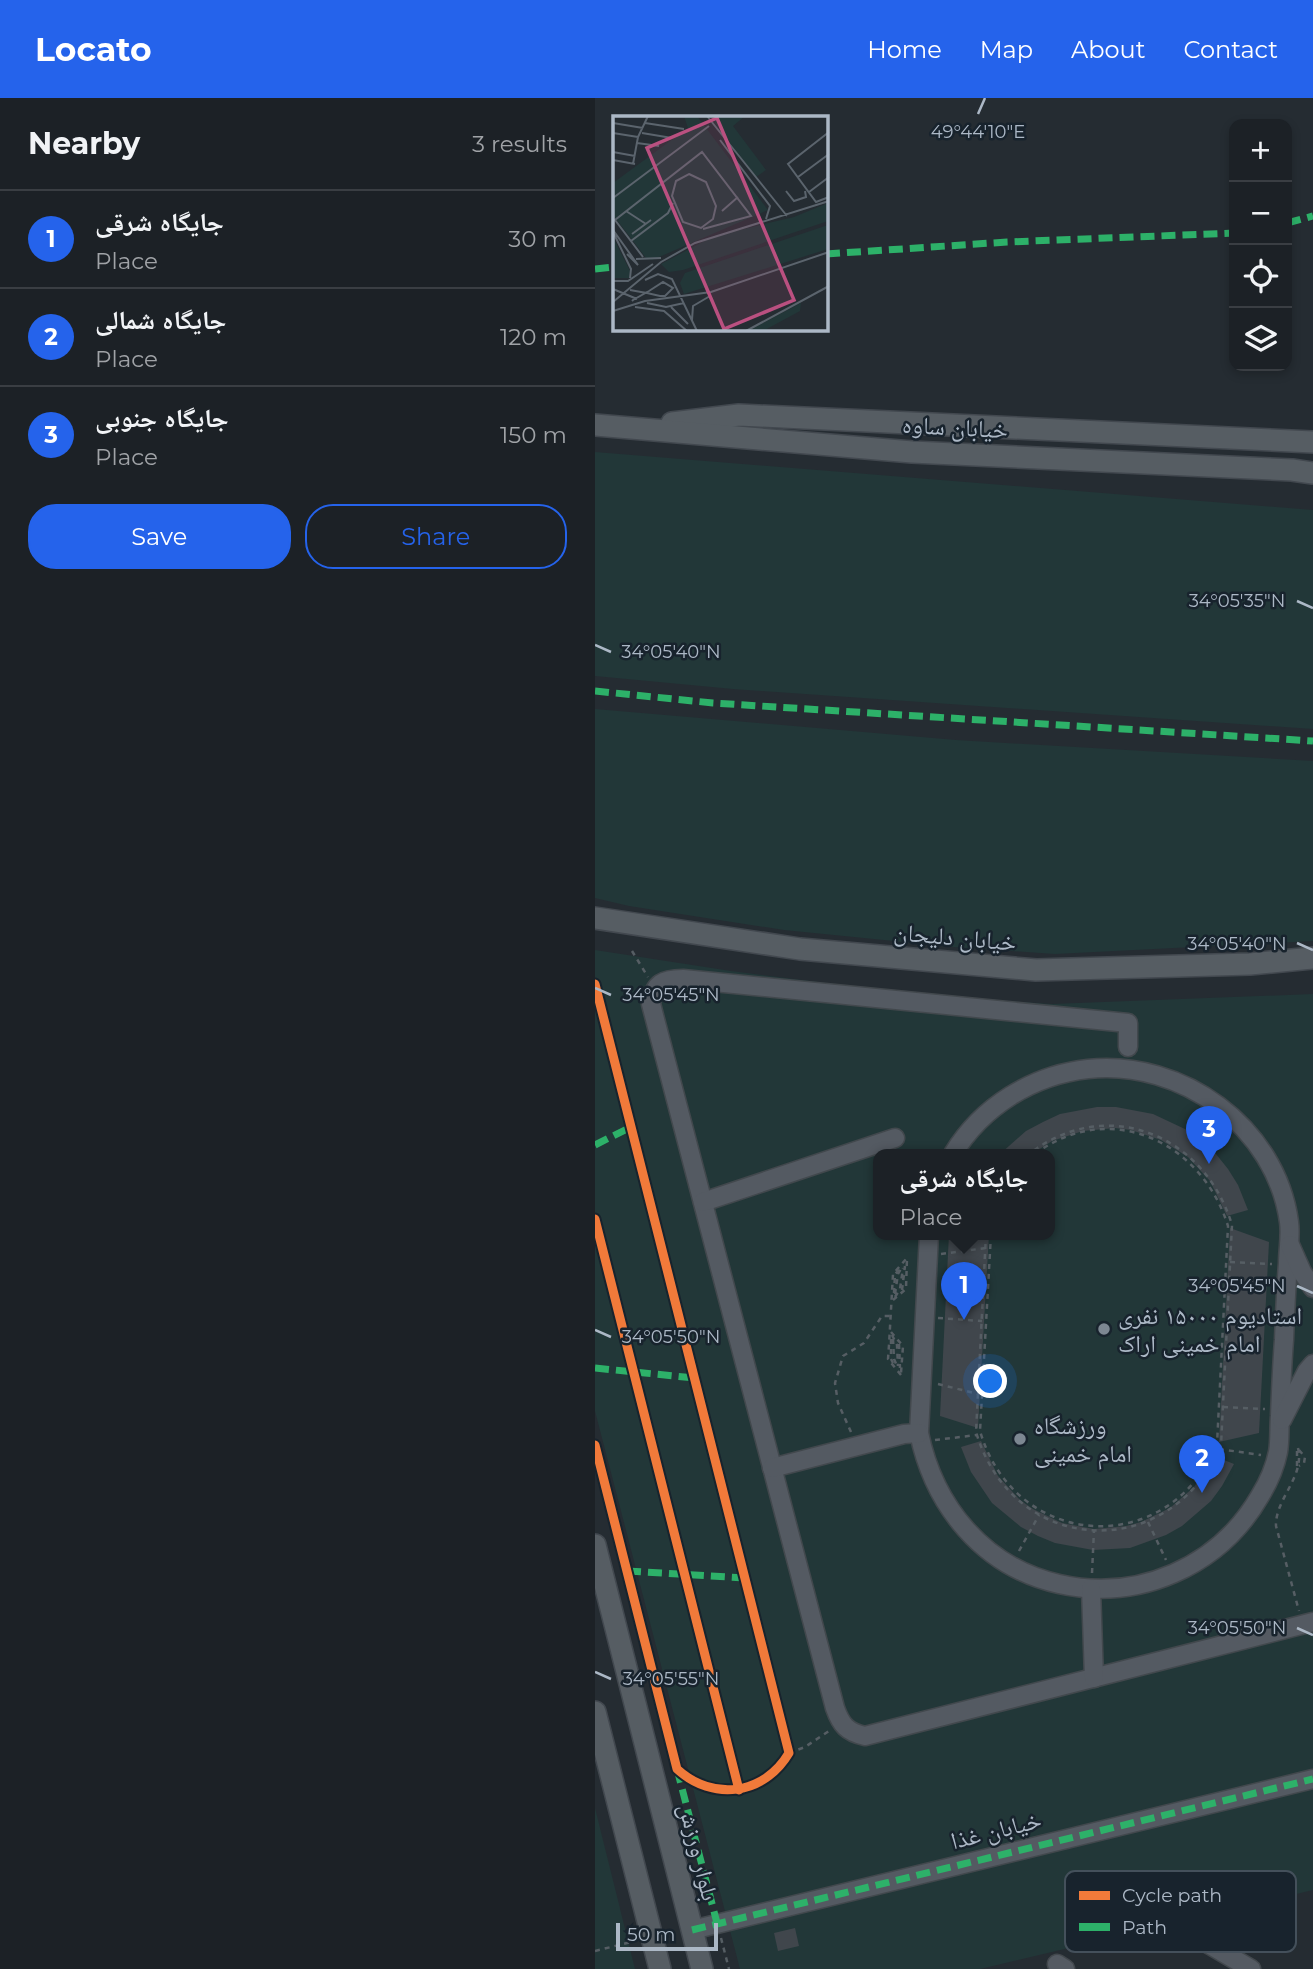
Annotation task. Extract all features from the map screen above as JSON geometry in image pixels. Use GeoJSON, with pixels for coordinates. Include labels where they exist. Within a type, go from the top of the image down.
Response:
{"type":"FeatureCollection","features":[{"type":"Feature","properties":{"kind":"main road"},"geometry":{"type":"LineString","coordinates":[[630,428],[739,415],[1313,442]]}},
{"type":"Feature","properties":{"kind":"main road","name":"خیابان ساوه"},"geometry":{"type":"LineString","coordinates":[[595,425],[912,452],[1306,471]]}},
{"type":"Feature","properties":{"kind":"main road","name":"خیابان دلیجان"},"geometry":{"type":"LineString","coordinates":[[595,918],[800,950],[1037,970],[1250,964],[1313,958]]}},
{"type":"Feature","properties":{"kind":"main road"},"geometry":{"type":"LineString","coordinates":[[1250,964],[1313,968]]}},
{"type":"Feature","properties":{"kind":"main road","name":"بلوار ورزش"},"geometry":{"type":"LineString","coordinates":[[595,1545],[702,1969]]}},
{"type":"Feature","properties":{"kind":"main road"},"geometry":{"type":"LineString","coordinates":[[595,1712],[660,1969]]}},
{"type":"Feature","properties":{"kind":"street"},"geometry":{"type":"LineString","coordinates":[[1128,1047],[1128,1024],[667,979],[655,988],[651,1004],[841,1723],[853,1733],[865,1736],[1308,1623]]}},
{"type":"Feature","properties":{"kind":"street"},"geometry":{"type":"LineString","coordinates":[[936,1240],[925,1317],[922,1380],[929,1435],[923,1453],[939,1492],[962,1527],[1002,1560],[1049,1582],[1091,1578],[1129,1587],[1167,1566],[1216,1548],[1243,1521],[1259,1497],[1278,1452],[1272,1423],[1290,1225],[1280,1187],[1272,1169],[1251,1137],[1209,1098],[1156,1074],[1118,1068],[1066,1073],[1017,1092],[984,1116],[956,1149]]}},
{"type":"Feature","properties":{"kind":"street"},"geometry":{"type":"LineString","coordinates":[[703,1202],[895,1138]]}},
{"type":"Feature","properties":{"kind":"street"},"geometry":{"type":"LineString","coordinates":[[1289,1243],[1302,1272],[1313,1288]]}},
{"type":"Feature","properties":{"kind":"street"},"geometry":{"type":"LineString","coordinates":[[1272,1423],[1313,1364]]}},
{"type":"Feature","properties":{"kind":"street"},"geometry":{"type":"LineString","coordinates":[[772,1468],[904,1434],[929,1435]]}},
{"type":"Feature","properties":{"kind":"street"},"geometry":{"type":"LineString","coordinates":[[1091,1578],[1094,1678]]}},
{"type":"Feature","properties":{"kind":"street","name":"خیابان غذا"},"geometry":{"type":"LineString","coordinates":[[691,1930],[1313,1779]]}},
{"type":"Feature","properties":{"kind":"street"},"geometry":{"type":"LineString","coordinates":[[1221,1952],[1245,1967]]}},
{"type":"Feature","properties":{"kind":"path"},"geometry":{"type":"LineString","coordinates":[[632,951],[642,967]]}},
{"type":"Feature","properties":{"kind":"path"},"geometry":{"type":"LineString","coordinates":[[988,1240],[977,1434],[996,1477],[1019,1501],[1039,1515],[1062,1525],[1094,1531],[1126,1529],[1148,1522],[1171,1510],[1196,1488],[1219,1449],[1232,1225],[1220,1194],[1202,1167],[1169,1142],[1131,1128],[1098,1126],[1066,1133],[1036,1149]]}},
{"type":"Feature","properties":{"kind":"path"},"geometry":{"type":"LineString","coordinates":[[989,1240],[980,1432],[1000,1475],[1028,1503],[1048,1515],[1094,1527],[1125,1525],[1169,1506],[1193,1485],[1217,1444],[1228,1226],[1217,1196],[1199,1170],[1174,1150],[1146,1136],[1114,1130],[1083,1132],[1043,1149]]}},
{"type":"Feature","properties":{"kind":"path"},"geometry":{"type":"LineString","coordinates":[[935,1255],[936,1240]]}},
{"type":"Feature","properties":{"kind":"path"},"geometry":{"type":"LineString","coordinates":[[978,1394],[901,1376],[888,1359],[893,1274],[907,1258],[986,1248]]}},
{"type":"Feature","properties":{"kind":"path"},"geometry":{"type":"LineString","coordinates":[[893,1300],[903,1289],[907,1258]]}},
{"type":"Feature","properties":{"kind":"path"},"geometry":{"type":"LineString","coordinates":[[1230,1262],[1273,1264]]}},
{"type":"Feature","properties":{"kind":"path"},"geometry":{"type":"LineString","coordinates":[[857,1446],[838,1403],[835,1383],[843,1356],[864,1343],[882,1316],[892,1316]]}},
{"type":"Feature","properties":{"kind":"path"},"geometry":{"type":"LineString","coordinates":[[925,1317],[982,1321]]}},
{"type":"Feature","properties":{"kind":"path"},"geometry":{"type":"LineString","coordinates":[[891,1332],[897,1345],[901,1376]]}},
{"type":"Feature","properties":{"kind":"path"},"geometry":{"type":"LineString","coordinates":[[1223,1407],[1266,1409],[1272,1423]]}},
{"type":"Feature","properties":{"kind":"path"},"geometry":{"type":"LineString","coordinates":[[937,1450],[929,1435],[977,1434]]}},
{"type":"Feature","properties":{"kind":"path"},"geometry":{"type":"LineString","coordinates":[[1292,1455],[1293,1446]]}},
{"type":"Feature","properties":{"kind":"path"},"geometry":{"type":"LineString","coordinates":[[1297,1467],[1304,1463],[1305,1457],[1298,1448],[1297,1467],[1275,1515],[1276,1526],[1308,1623]]}},
{"type":"Feature","properties":{"kind":"path"},"geometry":{"type":"LineString","coordinates":[[1219,1449],[1262,1455],[1264,1450]]}},
{"type":"Feature","properties":{"kind":"path"},"geometry":{"type":"LineString","coordinates":[[1018,1553],[1039,1515]]}},
{"type":"Feature","properties":{"kind":"path"},"geometry":{"type":"LineString","coordinates":[[1148,1522],[1167,1566]]}},
{"type":"Feature","properties":{"kind":"path"},"geometry":{"type":"LineString","coordinates":[[1091,1578],[1094,1527]]}},
{"type":"Feature","properties":{"kind":"path"},"geometry":{"type":"LineString","coordinates":[[1010,1548],[1027,1558]]}},
{"type":"Feature","properties":{"kind":"path"},"geometry":{"type":"LineString","coordinates":[[783,1762],[789,1753],[805,1747],[841,1723]]}},
{"type":"Feature","properties":{"kind":"path"},"geometry":{"type":"LineString","coordinates":[[786,1739],[789,1753]]}},
{"type":"Feature","properties":{"kind":"path"},"geometry":{"type":"LineString","coordinates":[[717,1923],[729,1969]]}},
{"type":"Feature","properties":{"kind":"path"},"geometry":{"type":"LineString","coordinates":[[595,1951],[652,1938]]}},
{"type":"Feature","properties":{"kind":"green space"},"geometry":{"type":"Polygon","coordinates":[[[595,452],[1313,510],[1313,729],[733,689],[595,676],[595,452]]]}},
{"type":"Feature","properties":{"kind":"green space"},"geometry":{"type":"Polygon","coordinates":[[[595,709],[956,740],[1313,761],[1313,941],[1055,954],[784,930],[629,906],[595,898],[595,709]]]}},
{"type":"Feature","properties":{"kind":"green space","name":"ورزشگاه امام خمینی"},"geometry":{"type":"Polygon","coordinates":[[[595,950],[731,971],[930,996],[1052,1004],[1313,994],[1313,1890],[1296,1894],[1296,1871],[1065,1871],[1065,1949],[980,1969],[740,1969],[595,1411],[595,950]]]}},
{"type":"Feature","properties":{"kind":"green space"},"geometry":{"type":"Polygon","coordinates":[[[595,1808],[635,1969],[595,1969],[595,1808]]]}},
{"type":"Feature","properties":{"kind":"building"},"geometry":{"type":"Polygon","coordinates":[[[1097,1107],[1116,1107],[1153,1114],[1187,1130],[1216,1154],[1228,1169],[1248,1210],[1227,1216],[1210,1181],[1188,1157],[1161,1140],[1131,1130],[1115,1128],[1083,1131],[1052,1141],[1040,1149],[1006,1149],[1026,1131],[1060,1114],[1097,1107]]]}},
{"type":"Feature","properties":{"kind":"building"},"geometry":{"type":"Polygon","coordinates":[[[1230,1228],[1269,1242],[1259,1433],[1219,1442],[1230,1228]]]}},
{"type":"Feature","properties":{"kind":"building"},"geometry":{"type":"Polygon","coordinates":[[[949,1240],[989,1240],[978,1428],[940,1416],[949,1240]]]}},
{"type":"Feature","properties":{"kind":"building"},"geometry":{"type":"Polygon","coordinates":[[[981,1441],[998,1476],[1020,1500],[1062,1523],[1094,1529],[1141,1522],[1170,1508],[1194,1487],[1214,1456],[1234,1464],[1211,1501],[1182,1526],[1130,1548],[1093,1550],[1055,1543],[1038,1536],[1021,1527],[992,1503],[971,1472],[961,1447],[981,1441]]]}},
{"type":"Feature","properties":{"kind":"building"},"geometry":{"type":"Polygon","coordinates":[[[795,1928],[799,1946],[778,1951],[774,1933],[795,1928]]]}},
{"type":"Feature","properties":{"kind":"marked path"},"geometry":{"type":"LineString","coordinates":[[1292,222],[1313,216]]}},
{"type":"Feature","properties":{"kind":"marked path"},"geometry":{"type":"LineString","coordinates":[[828,254],[1007,242],[1229,233]]}},
{"type":"Feature","properties":{"kind":"marked path"},"geometry":{"type":"LineString","coordinates":[[595,269],[613,267]]}},
{"type":"Feature","properties":{"kind":"marked path"},"geometry":{"type":"LineString","coordinates":[[595,691],[713,703],[1313,741]]}},
{"type":"Feature","properties":{"kind":"marked path"},"geometry":{"type":"LineString","coordinates":[[595,1145],[631,1127]]}},
{"type":"Feature","properties":{"kind":"marked path"},"geometry":{"type":"LineString","coordinates":[[595,1368],[694,1378]]}},
{"type":"Feature","properties":{"kind":"marked path"},"geometry":{"type":"LineString","coordinates":[[627,1571],[745,1578]]}},
{"type":"Feature","properties":{"kind":"marked path"},"geometry":{"type":"LineString","coordinates":[[677,1769],[717,1923]]}},
{"type":"Feature","properties":{"kind":"marked path"},"geometry":{"type":"LineString","coordinates":[[692,1930],[1313,1779]]}},
{"type":"Feature","properties":{"kind":"cycle path"},"geometry":{"type":"LineString","coordinates":[[595,984],[789,1753],[766,1778],[752,1785],[722,1790],[691,1780],[677,1769],[595,1445]]}},
{"type":"Feature","properties":{"kind":"cycle path"},"geometry":{"type":"LineString","coordinates":[[595,1219],[739,1790]]}},
{"type":"Feature","properties":{"kind":"place","name":"جایگاه جنوبی"},"geometry":{"type":"Point","coordinates":[1209,1164]}},
{"type":"Feature","properties":{"kind":"place","name":"جایگاه شرقی"},"geometry":{"type":"Point","coordinates":[964,1320]}},
{"type":"Feature","properties":{"kind":"place","name":"استادیوم ۱۵۰۰۰ نفری امام خمینی اراک"},"geometry":{"type":"Point","coordinates":[1104,1329]}},
{"type":"Feature","properties":{"kind":"place","name":"ورزشگاه امام خمینی"},"geometry":{"type":"Point","coordinates":[1020,1439]}},
{"type":"Feature","properties":{"kind":"place","name":"جایگاه شمالی"},"geometry":{"type":"Point","coordinates":[1202,1493]}}]}
